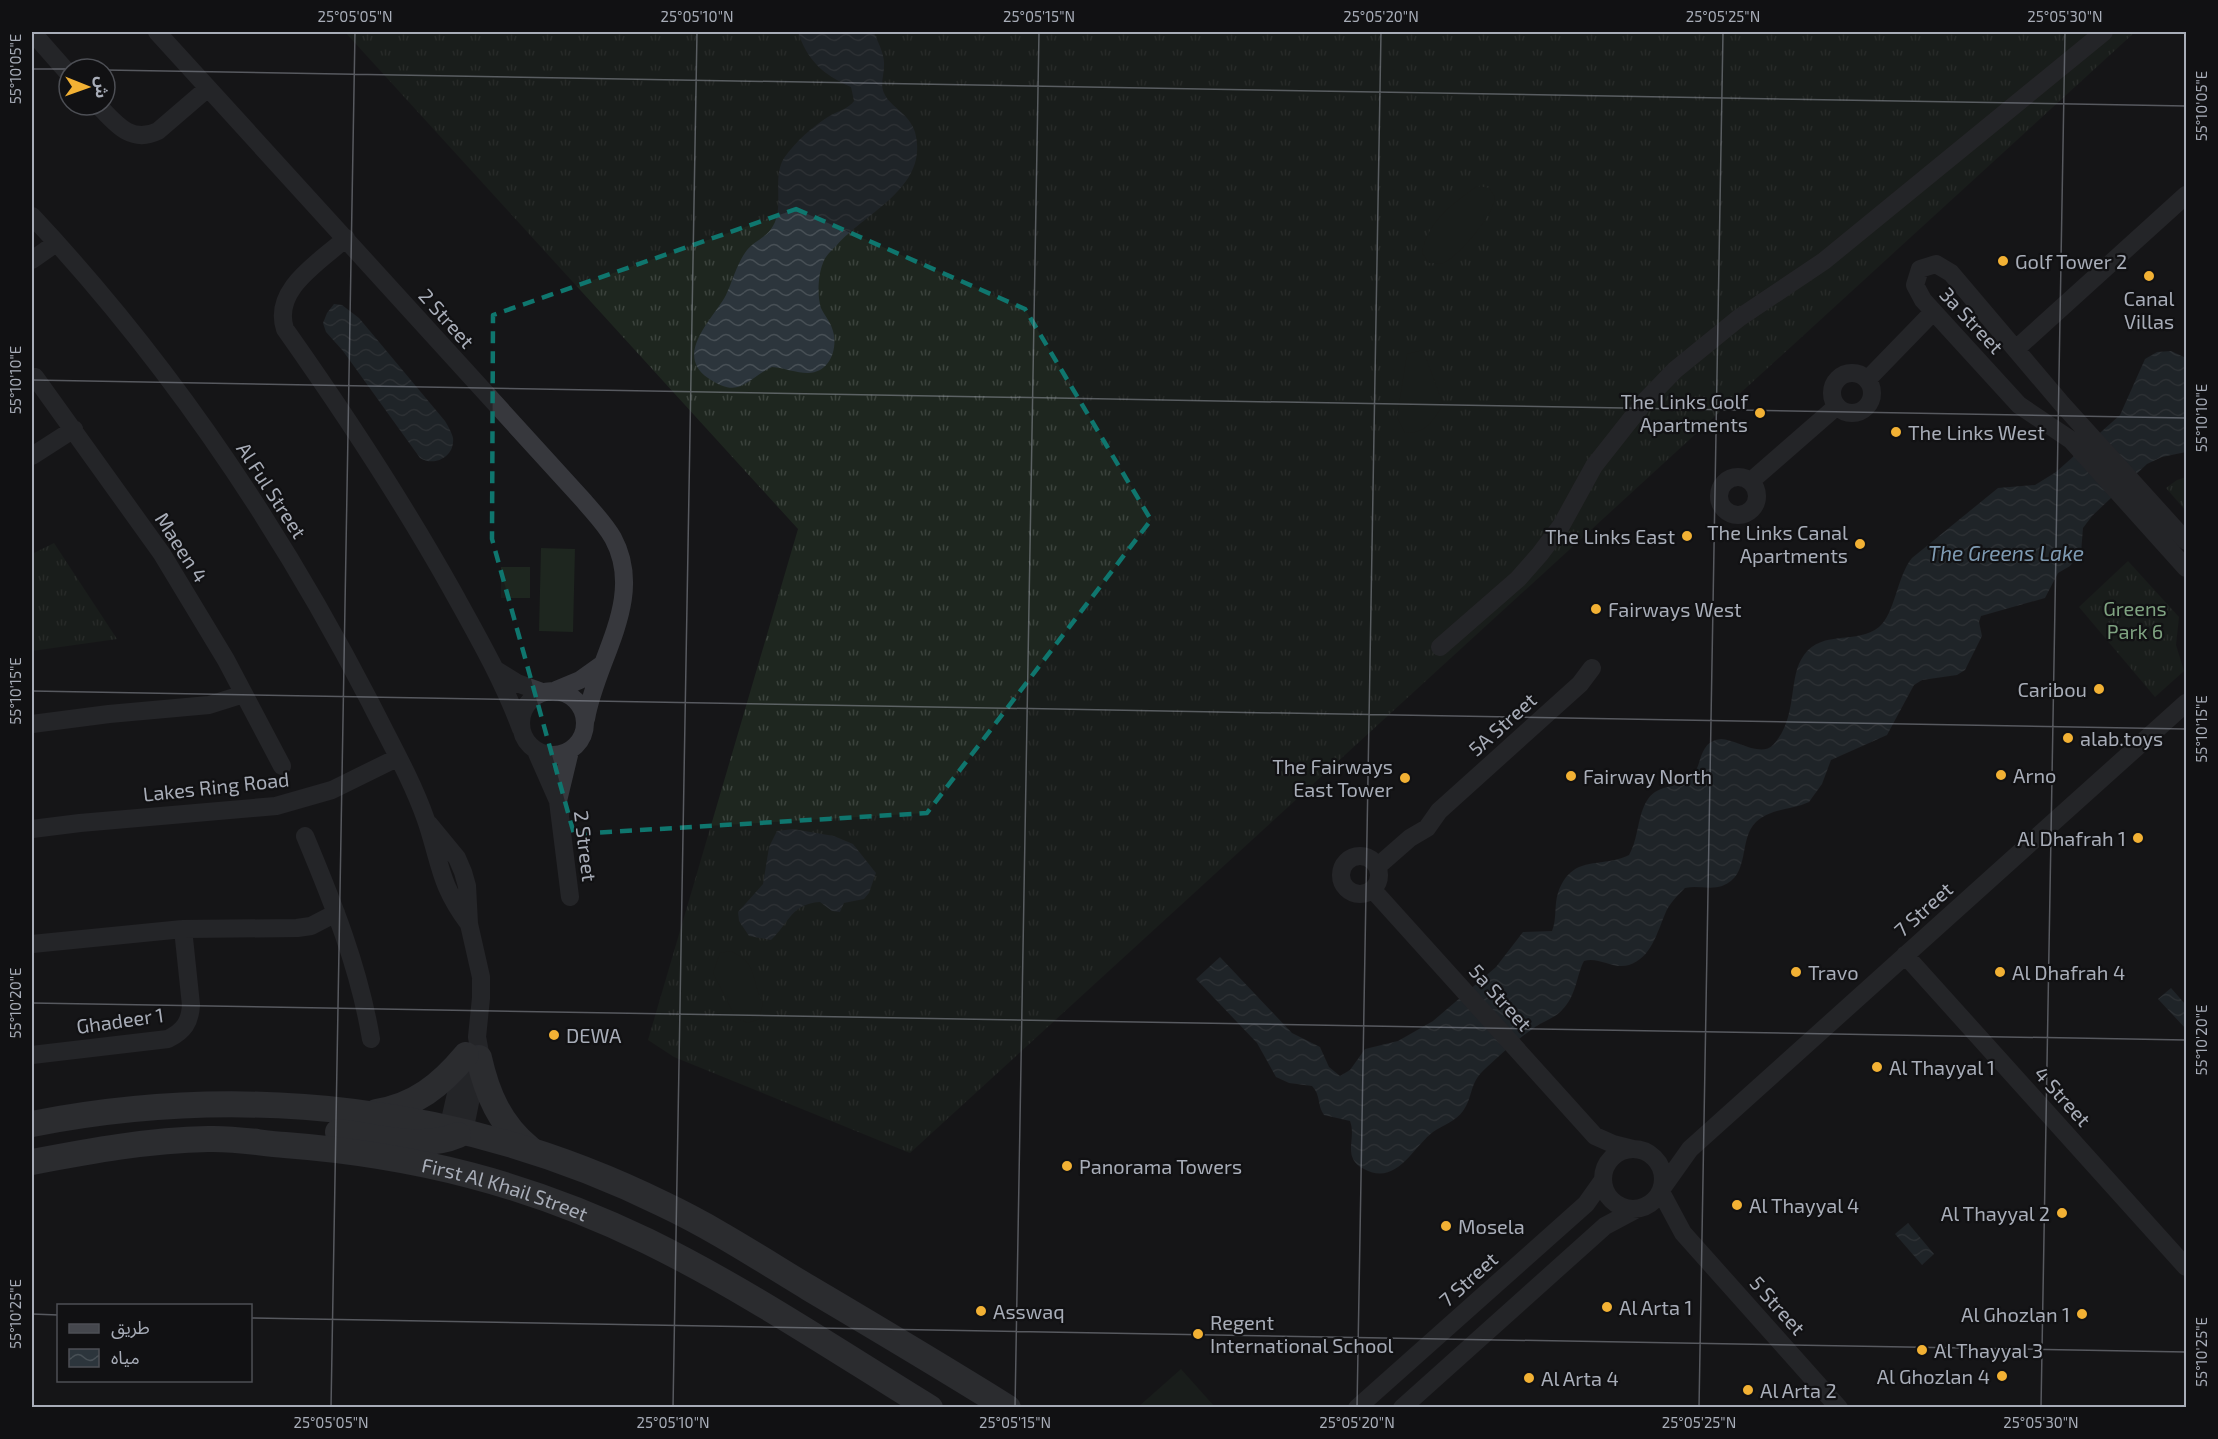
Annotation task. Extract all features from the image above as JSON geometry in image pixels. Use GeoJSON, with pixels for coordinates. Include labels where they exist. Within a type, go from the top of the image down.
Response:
{"type":"FeatureCollection","features":[{"type":"Feature","properties":{"kind":"main road"},"geometry":{"type":"LineString","coordinates":[[360,1114],[403,1106],[428,1093],[449,1076],[474,1050],[495,1108],[511,1131],[528,1149]]}},
{"type":"Feature","properties":{"kind":"main road","name":"First Al Khail Street"},"geometry":{"type":"LineString","coordinates":[[32,1124],[123,1109],[209,1103],[306,1106],[360,1114],[459,1147],[568,1207],[674,1255],[930,1407]]}},
{"type":"Feature","properties":{"kind":"main road"},"geometry":{"type":"LineString","coordinates":[[248,1140],[261,1134],[288,1130],[354,1134],[459,1147]]}},
{"type":"Feature","properties":{"kind":"main road","name":"First Al Khail Street"},"geometry":{"type":"LineString","coordinates":[[32,1162],[168,1141],[248,1140],[419,1161],[459,1147],[528,1149],[624,1186],[701,1223],[1008,1407]]}},
{"type":"Feature","properties":{"kind":"street"},"geometry":{"type":"LineString","coordinates":[[32,32],[57,61]]}},
{"type":"Feature","properties":{"kind":"street","name":"2 Street"},"geometry":{"type":"LineString","coordinates":[[157,32],[584,501],[612,537],[620,555],[624,593],[621,613],[601,665],[584,732],[579,743],[570,751],[558,801]]}},
{"type":"Feature","properties":{"kind":"street"},"geometry":{"type":"LineString","coordinates":[[1440,647],[1518,579],[1540,554],[1561,526],[1594,466],[1646,400],[1675,370],[1739,318],[1824,261],[2104,32]]}},
{"type":"Feature","properties":{"kind":"street"},"geometry":{"type":"LineString","coordinates":[[111,117],[129,134],[149,135],[158,131],[208,88]]}},
{"type":"Feature","properties":{"kind":"street"},"geometry":{"type":"LineString","coordinates":[[2013,346],[2067,305],[2072,296],[2187,195]]}},
{"type":"Feature","properties":{"kind":"street","name":"Al Ful Street"},"geometry":{"type":"LineString","coordinates":[[34,225],[56,243],[178,392],[229,464],[306,585],[344,652],[426,820],[453,852],[464,872],[469,924],[481,977],[482,998],[459,1147]]}},
{"type":"Feature","properties":{"kind":"street","name":"2 Street"},"geometry":{"type":"LineString","coordinates":[[346,238],[286,296],[282,306],[285,329],[344,411],[386,478],[495,669],[524,738],[536,751],[558,801],[570,897]]}},
{"type":"Feature","properties":{"kind":"street"},"geometry":{"type":"LineString","coordinates":[[32,260],[56,243]]}},
{"type":"Feature","properties":{"kind":"street","name":"3a Street"},"geometry":{"type":"LineString","coordinates":[[2187,541],[2138,486],[2077,434],[2019,405],[1917,294],[1915,285],[1920,270],[1936,264],[1951,273],[2045,383],[2077,434],[2126,500],[2187,568]]}},
{"type":"Feature","properties":{"kind":"street"},"geometry":{"type":"LineString","coordinates":[[1867,380],[1900,348],[1906,338],[1936,315]]}},
{"type":"Feature","properties":{"kind":"street"},"geometry":{"type":"LineString","coordinates":[[1850,373],[1867,380],[1871,398],[1865,408],[1847,412],[1837,406],[1832,395],[1839,378],[1850,373]]}},
{"type":"Feature","properties":{"kind":"street","name":"Maeen 4"},"geometry":{"type":"LineString","coordinates":[[35,377],[162,554],[244,694],[282,766]]}},
{"type":"Feature","properties":{"kind":"street"},"geometry":{"type":"LineString","coordinates":[[2019,405],[2026,406],[2039,402],[2043,396],[2045,383]]}},
{"type":"Feature","properties":{"kind":"street"},"geometry":{"type":"LineString","coordinates":[[1751,481],[1837,406]]}},
{"type":"Feature","properties":{"kind":"street"},"geometry":{"type":"LineString","coordinates":[[32,456],[74,429]]}},
{"type":"Feature","properties":{"kind":"street"},"geometry":{"type":"LineString","coordinates":[[521,729],[525,706],[549,691],[580,680],[601,665]]}},
{"type":"Feature","properties":{"kind":"street","name":"5A Street"},"geometry":{"type":"LineString","coordinates":[[1378,866],[1410,838],[1427,828],[1439,812],[1580,684],[1592,668]]}},
{"type":"Feature","properties":{"kind":"street"},"geometry":{"type":"LineString","coordinates":[[495,669],[517,683],[576,700],[586,719]]}},
{"type":"Feature","properties":{"kind":"street"},"geometry":{"type":"LineString","coordinates":[[32,724],[209,705],[244,694]]}},
{"type":"Feature","properties":{"kind":"street","name":"7 Street"},"geometry":{"type":"LineString","coordinates":[[1662,1190],[1690,1149],[2187,703]]}},
{"type":"Feature","properties":{"kind":"street"},"geometry":{"type":"LineString","coordinates":[[536,751],[547,755],[570,751]]}},
{"type":"Feature","properties":{"kind":"street","name":"Lakes Ring Road"},"geometry":{"type":"LineString","coordinates":[[33,827],[276,806],[332,790],[397,758]]}},
{"type":"Feature","properties":{"kind":"street"},"geometry":{"type":"LineString","coordinates":[[305,836],[356,967],[371,1039]]}},
{"type":"Feature","properties":{"kind":"street"},"geometry":{"type":"LineString","coordinates":[[1354,856],[1368,857],[1378,866],[1379,879],[1373,890],[1361,895],[1349,891],[1341,879],[1341,872],[1347,860],[1354,856]]}},
{"type":"Feature","properties":{"kind":"street","name":"5a Street"},"geometry":{"type":"LineString","coordinates":[[1373,890],[1595,1136],[1613,1144],[1637,1150]]}},
{"type":"Feature","properties":{"kind":"street"},"geometry":{"type":"LineString","coordinates":[[32,944],[183,929],[297,928],[311,926],[336,913]]}},
{"type":"Feature","properties":{"kind":"street","name":"Ghadeer 1"},"geometry":{"type":"LineString","coordinates":[[32,1055],[168,1039],[178,1034],[190,1016],[191,1005],[183,929]]}},
{"type":"Feature","properties":{"kind":"street","name":"4 Street"},"geometry":{"type":"LineString","coordinates":[[1905,956],[2187,1268]]}},
{"type":"Feature","properties":{"kind":"street","name":"5a Street"},"geometry":{"type":"LineString","coordinates":[[1595,1136],[1603,1178]]}},
{"type":"Feature","properties":{"kind":"street"},"geometry":{"type":"LineString","coordinates":[[1638,1209],[1617,1205],[1605,1190],[1603,1178],[1606,1167],[1617,1154],[1637,1150],[1667,1153],[1690,1149]]}},
{"type":"Feature","properties":{"kind":"street"},"geometry":{"type":"LineString","coordinates":[[1402,1407],[1605,1226],[1653,1203],[1662,1190],[1662,1169],[1650,1154],[1637,1150]]}},
{"type":"Feature","properties":{"kind":"street","name":"7 Street"},"geometry":{"type":"LineString","coordinates":[[1358,1407],[1586,1204],[1603,1178]]}},
{"type":"Feature","properties":{"kind":"street","name":"5 Street"},"geometry":{"type":"LineString","coordinates":[[1662,1190],[1683,1233],[1839,1407]]}},
{"type":"Feature","properties":{"kind":"street","name":"5 Street"},"geometry":{"type":"LineString","coordinates":[[1638,1209],[1683,1233]]}},
{"type":"Feature","properties":{"kind":"highlighted area"},"geometry":{"type":"Polygon","coordinates":[[[796,209],[1025,309],[1151,520],[927,813],[574,834],[492,539],[493,315],[796,209]]]}},
{"type":"Feature","properties":{"kind":"green space"},"geometry":{"type":"Polygon","coordinates":[[[345,32],[2135,32],[910,1153],[674,1057],[648,1040],[798,529],[345,32]]]}},
{"type":"Feature","properties":{"kind":"green space"},"geometry":{"type":"Polygon","coordinates":[[[1477,186],[1489,188],[1495,197],[1483,224],[1467,244],[1450,259],[1443,263],[1429,263],[1422,253],[1425,241],[1435,222],[1477,186]]]}},
{"type":"Feature","properties":{"kind":"green space"},"geometry":{"type":"Polygon","coordinates":[[[1423,350],[1443,404],[1428,425],[1419,431],[1405,433],[1397,417],[1407,354],[1423,350]]]}},
{"type":"Feature","properties":{"kind":"green space"},"geometry":{"type":"Polygon","coordinates":[[[2186,477],[2186,511],[2166,488],[2186,477]]]}},
{"type":"Feature","properties":{"kind":"green space"},"geometry":{"type":"Polygon","coordinates":[[[54,543],[117,639],[32,651],[32,554],[54,543]]]}},
{"type":"Feature","properties":{"kind":"green space"},"geometry":{"type":"Polygon","coordinates":[[[541,548],[575,549],[573,632],[539,631],[541,548]]]}},
{"type":"Feature","properties":{"kind":"green space","name":"Greens Park 6"},"geometry":{"type":"Polygon","coordinates":[[[2128,561],[2179,617],[2176,645],[2184,671],[2155,697],[2079,607],[2128,561]]]}},
{"type":"Feature","properties":{"kind":"green space"},"geometry":{"type":"Polygon","coordinates":[[[501,567],[530,567],[530,598],[501,598],[501,567]]]}},
{"type":"Feature","properties":{"kind":"green space"},"geometry":{"type":"Polygon","coordinates":[[[730,951],[750,966],[763,1003],[759,1019],[748,1023],[736,1018],[713,973],[720,953],[730,951]]]}},
{"type":"Feature","properties":{"kind":"green space"},"geometry":{"type":"Polygon","coordinates":[[[1181,1369],[1215,1407],[1138,1407],[1181,1369]]]}},
{"type":"Feature","properties":{"kind":"water"},"geometry":{"type":"Polygon","coordinates":[[[798,32],[874,32],[884,62],[882,83],[884,93],[912,125],[917,151],[913,168],[905,183],[849,233],[824,260],[819,279],[819,298],[821,308],[834,335],[834,350],[828,364],[816,372],[808,373],[772,367],[742,386],[728,387],[708,378],[698,368],[694,358],[699,336],[726,295],[744,255],[750,247],[769,232],[775,221],[778,212],[780,166],[784,158],[811,129],[854,101],[851,87],[824,72],[811,59],[798,32]]]}},
{"type":"Feature","properties":{"kind":"water"},"geometry":{"type":"Polygon","coordinates":[[[334,304],[342,305],[359,318],[445,421],[453,438],[453,445],[447,455],[437,461],[426,461],[420,458],[343,351],[326,332],[323,323],[334,304]]]}},
{"type":"Feature","properties":{"kind":"water","name":"The Greens Lake"},"geometry":{"type":"Polygon","coordinates":[[[2171,351],[2186,358],[2186,452],[2162,457],[2147,464],[2092,516],[2083,528],[2081,553],[2070,566],[2058,573],[2045,598],[1981,616],[1979,622],[1982,636],[1965,670],[1957,675],[1922,680],[1914,685],[1887,735],[1831,760],[1822,784],[1809,802],[1768,814],[1756,822],[1747,838],[1741,866],[1731,881],[1713,888],[1685,888],[1669,907],[1656,937],[1643,957],[1637,962],[1623,966],[1595,960],[1584,961],[1571,998],[1562,1010],[1538,1025],[1486,1068],[1476,1079],[1466,1106],[1460,1114],[1433,1132],[1395,1169],[1385,1173],[1375,1173],[1357,1164],[1351,1153],[1350,1121],[1324,1115],[1317,1093],[1312,1086],[1289,1083],[1276,1077],[1257,1043],[1196,979],[1220,957],[1292,1033],[1320,1047],[1329,1067],[1340,1076],[1350,1070],[1365,1049],[1398,1041],[1433,1021],[1496,967],[1523,932],[1552,931],[1558,893],[1571,872],[1588,864],[1629,855],[1644,805],[1648,799],[1658,790],[1682,783],[1692,776],[1708,744],[1721,739],[1762,750],[1773,745],[1781,734],[1790,710],[1799,664],[1812,647],[1830,639],[1861,635],[1879,627],[1889,613],[1912,558],[1998,488],[2035,485],[2056,472],[2120,415],[2145,359],[2157,352],[2171,351]]]}},
{"type":"Feature","properties":{"kind":"water"},"geometry":{"type":"Polygon","coordinates":[[[793,829],[834,836],[853,844],[876,873],[869,893],[864,899],[844,903],[840,912],[832,911],[820,902],[803,906],[792,915],[771,940],[749,936],[739,921],[738,912],[763,884],[769,847],[777,831],[793,829]]]}},
{"type":"Feature","properties":{"kind":"water"},"geometry":{"type":"Polygon","coordinates":[[[2171,988],[2186,1005],[2186,1029],[2158,999],[2171,988]]]}},
{"type":"Feature","properties":{"kind":"water"},"geometry":{"type":"Polygon","coordinates":[[[1908,1223],[1934,1254],[1922,1265],[1895,1234],[1908,1223]]]}},
{"type":"Feature","properties":{"kind":"place","name":"Golf Tower 2"},"geometry":{"type":"Point","coordinates":[2003,261]}},
{"type":"Feature","properties":{"kind":"place","name":"Canal Villas"},"geometry":{"type":"Point","coordinates":[2149,276]}},
{"type":"Feature","properties":{"kind":"place","name":"The Links Golf Apartments"},"geometry":{"type":"Point","coordinates":[1760,413]}},
{"type":"Feature","properties":{"kind":"place","name":"The Links West"},"geometry":{"type":"Point","coordinates":[1896,432]}},
{"type":"Feature","properties":{"kind":"place","name":"The Links East"},"geometry":{"type":"Point","coordinates":[1687,536]}},
{"type":"Feature","properties":{"kind":"place","name":"The Links Canal Apartments"},"geometry":{"type":"Point","coordinates":[1860,544]}},
{"type":"Feature","properties":{"kind":"place","name":"Fairways West"},"geometry":{"type":"Point","coordinates":[1596,609]}},
{"type":"Feature","properties":{"kind":"place","name":"Caribou"},"geometry":{"type":"Point","coordinates":[2099,689]}},
{"type":"Feature","properties":{"kind":"place","name":"alab.toys"},"geometry":{"type":"Point","coordinates":[2068,738]}},
{"type":"Feature","properties":{"kind":"place","name":"Arno"},"geometry":{"type":"Point","coordinates":[2001,775]}},
{"type":"Feature","properties":{"kind":"place","name":"Fairway North"},"geometry":{"type":"Point","coordinates":[1571,776]}},
{"type":"Feature","properties":{"kind":"place","name":"The Fairways East Tower"},"geometry":{"type":"Point","coordinates":[1405,778]}},
{"type":"Feature","properties":{"kind":"place","name":"Al Dhafrah 1"},"geometry":{"type":"Point","coordinates":[2138,838]}},
{"type":"Feature","properties":{"kind":"place","name":"Travo"},"geometry":{"type":"Point","coordinates":[1796,972]}},
{"type":"Feature","properties":{"kind":"place","name":"Al Dhafrah 4"},"geometry":{"type":"Point","coordinates":[2000,972]}},
{"type":"Feature","properties":{"kind":"place","name":"DEWA"},"geometry":{"type":"Point","coordinates":[554,1035]}},
{"type":"Feature","properties":{"kind":"place","name":"Al Thayyal 1"},"geometry":{"type":"Point","coordinates":[1877,1067]}},
{"type":"Feature","properties":{"kind":"place","name":"Panorama Towers"},"geometry":{"type":"Point","coordinates":[1067,1166]}},
{"type":"Feature","properties":{"kind":"place","name":"Al Thayyal 4"},"geometry":{"type":"Point","coordinates":[1737,1205]}},
{"type":"Feature","properties":{"kind":"place","name":"Al Thayyal 2"},"geometry":{"type":"Point","coordinates":[2062,1213]}},
{"type":"Feature","properties":{"kind":"place","name":"Mosela"},"geometry":{"type":"Point","coordinates":[1446,1226]}},
{"type":"Feature","properties":{"kind":"place","name":"Al Arta 1"},"geometry":{"type":"Point","coordinates":[1607,1307]}},
{"type":"Feature","properties":{"kind":"place","name":"Asswaq"},"geometry":{"type":"Point","coordinates":[981,1311]}},
{"type":"Feature","properties":{"kind":"place","name":"Al Ghozlan 1"},"geometry":{"type":"Point","coordinates":[2082,1314]}},
{"type":"Feature","properties":{"kind":"place","name":"Regent International School"},"geometry":{"type":"Point","coordinates":[1198,1334]}},
{"type":"Feature","properties":{"kind":"place","name":"Al Thayyal 3"},"geometry":{"type":"Point","coordinates":[1922,1350]}},
{"type":"Feature","properties":{"kind":"place","name":"Al Ghozlan 4"},"geometry":{"type":"Point","coordinates":[2002,1376]}},
{"type":"Feature","properties":{"kind":"place","name":"Al Arta 4"},"geometry":{"type":"Point","coordinates":[1529,1378]}},
{"type":"Feature","properties":{"kind":"place","name":"Al Arta 2"},"geometry":{"type":"Point","coordinates":[1748,1390]}}]}
